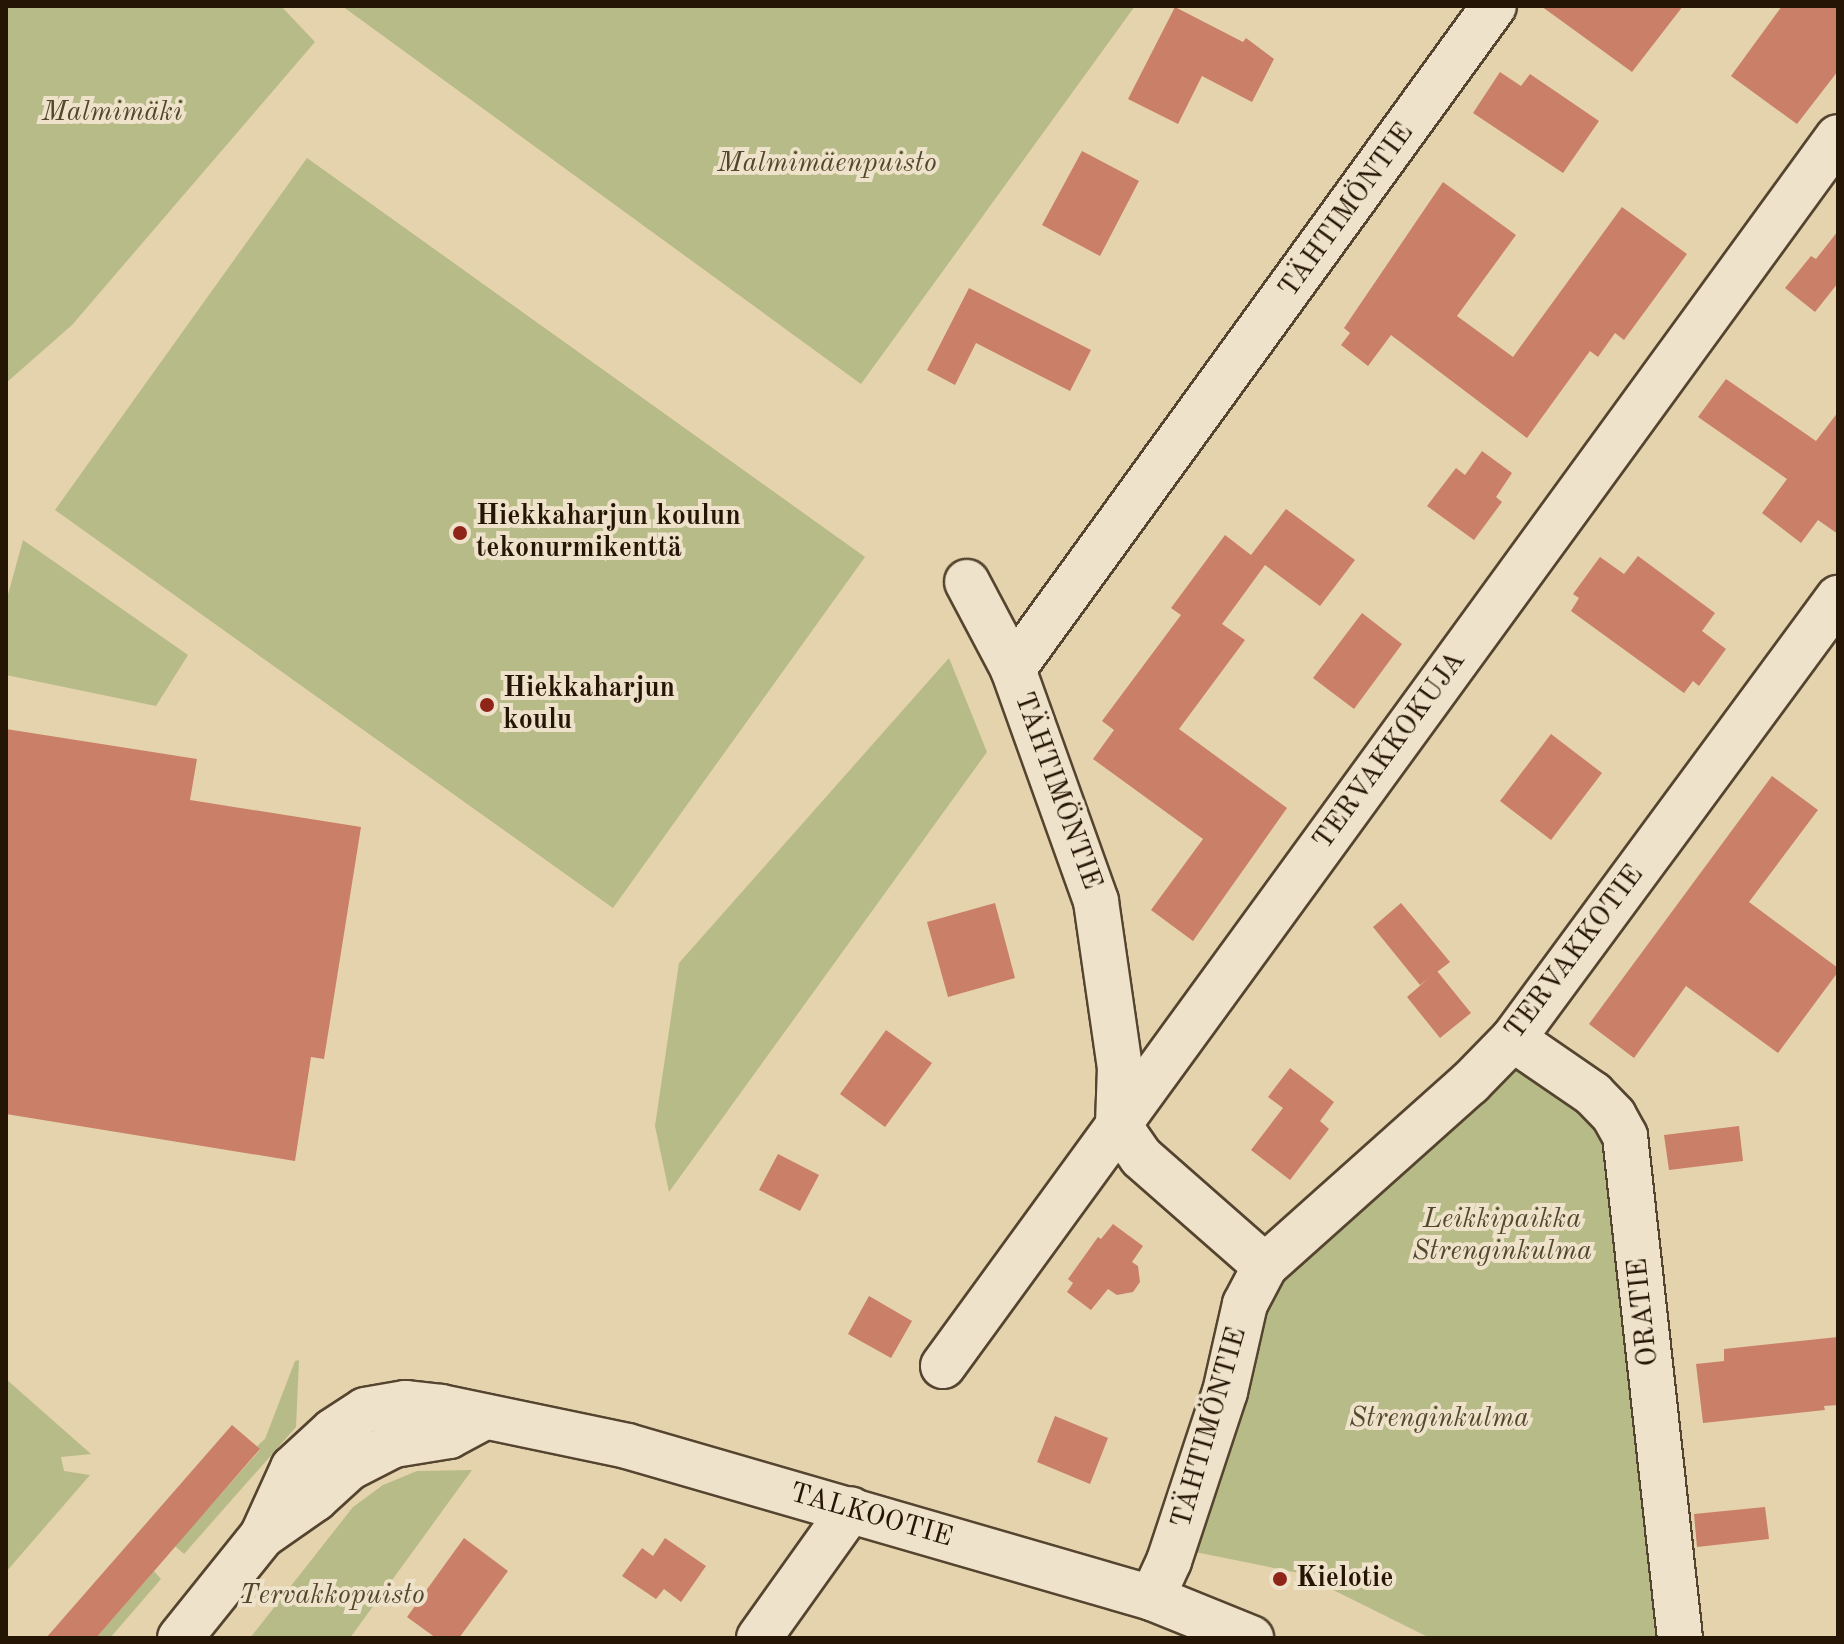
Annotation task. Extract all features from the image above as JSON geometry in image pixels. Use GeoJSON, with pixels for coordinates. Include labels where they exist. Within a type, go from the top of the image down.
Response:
{"type":"FeatureCollection","features":[{"type":"Feature","properties":{"kind":"street","name":"TÄHTIMÖNTIE"},"geometry":{"type":"LineString","coordinates":[[1118,1124],[1120,1068],[1096,901],[1013,669],[1494,6]]}},
{"type":"Feature","properties":{"kind":"street","name":"TERVAKKOKUJA"},"geometry":{"type":"LineString","coordinates":[[943,1366],[1838,137]]}},
{"type":"Feature","properties":{"kind":"street"},"geometry":{"type":"LineString","coordinates":[[967,582],[1013,669]]}},
{"type":"Feature","properties":{"kind":"street","name":"TERVAKKOTIE"},"geometry":{"type":"LineString","coordinates":[[1265,1266],[1470,1083],[1513,1039],[1838,598]]}},
{"type":"Feature","properties":{"kind":"street","name":"ORATIE"},"geometry":{"type":"LineString","coordinates":[[1513,1039],[1593,1094],[1614,1116],[1625,1136],[1680,1638]]}},
{"type":"Feature","properties":{"kind":"street"},"geometry":{"type":"LineString","coordinates":[[1118,1124],[1141,1157],[1265,1266]]}},
{"type":"Feature","properties":{"kind":"street","name":"TÄHTIMÖNTIE"},"geometry":{"type":"LineString","coordinates":[[1152,1598],[1169,1561],[1225,1392],[1245,1304],[1265,1266]]}},
{"type":"Feature","properties":{"kind":"street","name":"TALKOOTIE"},"geometry":{"type":"LineString","coordinates":[[180,1638],[262,1536],[315,1499],[349,1468],[394,1445],[449,1436],[483,1418],[515,1421],[627,1446],[851,1509],[1152,1598],[1251,1638]]}},
{"type":"Feature","properties":{"kind":"street"},"geometry":{"type":"LineString","coordinates":[[759,1638],[851,1509]]}},
{"type":"Feature","properties":{"kind":"green space","name":"Malmimäki"},"geometry":{"type":"Polygon","coordinates":[[[6,6],[281,6],[315,42],[72,325],[6,383],[6,6]]]}},
{"type":"Feature","properties":{"kind":"green space","name":"Malmimäenpuisto"},"geometry":{"type":"Polygon","coordinates":[[[342,6],[1135,6],[861,384],[342,6]]]}},
{"type":"Feature","properties":{"kind":"green space","name":"Hiekkaharjun koulun tekonurmikenttä"},"geometry":{"type":"Polygon","coordinates":[[[307,158],[865,557],[613,908],[55,510],[307,158]]]}},
{"type":"Feature","properties":{"kind":"green space"},"geometry":{"type":"Polygon","coordinates":[[[23,540],[188,655],[156,706],[6,675],[6,602],[23,540]]]}},
{"type":"Feature","properties":{"kind":"green space"},"geometry":{"type":"Polygon","coordinates":[[[949,658],[987,752],[669,1192],[655,1126],[679,963],[949,658]]]}},
{"type":"Feature","properties":{"kind":"green space","name":"Strenginkulma"},"geometry":{"type":"Polygon","coordinates":[[[1509,1056],[1593,1114],[1610,1156],[1664,1638],[1430,1638],[1299,1573],[1185,1550],[1271,1280],[1509,1056]]]}},
{"type":"Feature","properties":{"kind":"green space"},"geometry":{"type":"Polygon","coordinates":[[[299,1360],[296,1427],[184,1554],[175,1546],[260,1450],[257,1446],[265,1439],[295,1361],[299,1360]]]}},
{"type":"Feature","properties":{"kind":"green space"},"geometry":{"type":"Polygon","coordinates":[[[6,1379],[91,1454],[61,1457],[64,1471],[90,1475],[6,1572],[6,1379]]]}},
{"type":"Feature","properties":{"kind":"green space","name":"Tervakkopuisto"},"geometry":{"type":"Polygon","coordinates":[[[472,1470],[350,1638],[250,1638],[353,1507],[383,1485],[417,1471],[472,1470]]]}},
{"type":"Feature","properties":{"kind":"green space"},"geometry":{"type":"Polygon","coordinates":[[[154,1571],[161,1579],[110,1638],[96,1638],[154,1571]]]}},
{"type":"Feature","properties":{"kind":"building"},"geometry":{"type":"Polygon","coordinates":[[[1541,6],[1683,6],[1632,72],[1541,6]]]}},
{"type":"Feature","properties":{"kind":"building"},"geometry":{"type":"Polygon","coordinates":[[[1782,6],[1838,6],[1838,71],[1797,124],[1731,76],[1782,6]]]}},
{"type":"Feature","properties":{"kind":"building"},"geometry":{"type":"Polygon","coordinates":[[[1175,7],[1243,42],[1246,38],[1274,59],[1252,102],[1202,76],[1178,124],[1128,99],[1175,7]]]}},
{"type":"Feature","properties":{"kind":"building"},"geometry":{"type":"Polygon","coordinates":[[[1500,72],[1521,86],[1530,74],[1599,121],[1563,173],[1473,113],[1500,72]]]}},
{"type":"Feature","properties":{"kind":"building"},"geometry":{"type":"Polygon","coordinates":[[[1082,151],[1139,181],[1100,256],[1042,225],[1082,151]]]}},
{"type":"Feature","properties":{"kind":"building"},"geometry":{"type":"Polygon","coordinates":[[[1443,182],[1516,235],[1457,316],[1513,357],[1622,207],[1687,254],[1624,340],[1615,333],[1598,357],[1590,351],[1527,438],[1391,335],[1368,366],[1341,345],[1350,333],[1344,328],[1443,182]]]}},
{"type":"Feature","properties":{"kind":"building"},"geometry":{"type":"Polygon","coordinates":[[[1838,231],[1838,283],[1815,312],[1785,288],[1811,256],[1816,259],[1838,231]]]}},
{"type":"Feature","properties":{"kind":"building"},"geometry":{"type":"Polygon","coordinates":[[[969,288],[1091,350],[1070,391],[976,343],[955,385],[927,370],[969,288]]]}},
{"type":"Feature","properties":{"kind":"building"},"geometry":{"type":"Polygon","coordinates":[[[1726,379],[1816,441],[1838,412],[1838,534],[1818,520],[1801,543],[1762,513],[1787,479],[1698,417],[1726,379]]]}},
{"type":"Feature","properties":{"kind":"building"},"geometry":{"type":"Polygon","coordinates":[[[1482,451],[1512,473],[1496,497],[1502,502],[1474,540],[1427,506],[1456,468],[1465,475],[1482,451]]]}},
{"type":"Feature","properties":{"kind":"building"},"geometry":{"type":"Polygon","coordinates":[[[1286,509],[1355,560],[1320,606],[1265,565],[1222,624],[1245,640],[1179,729],[1287,808],[1193,941],[1151,910],[1203,839],[1093,759],[1114,730],[1102,721],[1181,615],[1171,608],[1225,535],[1251,555],[1286,509]]]}},
{"type":"Feature","properties":{"kind":"building"},"geometry":{"type":"Polygon","coordinates":[[[1638,556],[1715,613],[1702,631],[1726,649],[1699,686],[1693,681],[1684,693],[1571,611],[1579,598],[1573,594],[1600,557],[1624,574],[1638,556]]]}},
{"type":"Feature","properties":{"kind":"building"},"geometry":{"type":"Polygon","coordinates":[[[1362,613],[1402,644],[1354,709],[1313,678],[1362,613]]]}},
{"type":"Feature","properties":{"kind":"building"},"geometry":{"type":"Polygon","coordinates":[[[6,729],[197,759],[190,800],[361,827],[324,1059],[311,1057],[295,1161],[6,1114],[6,729]]]}},
{"type":"Feature","properties":{"kind":"building"},"geometry":{"type":"Polygon","coordinates":[[[1551,734],[1602,773],[1551,840],[1500,801],[1551,734]]]}},
{"type":"Feature","properties":{"kind":"building"},"geometry":{"type":"Polygon","coordinates":[[[1772,776],[1818,810],[1749,902],[1838,968],[1838,972],[1778,1053],[1686,986],[1634,1058],[1589,1024],[1772,776]]]}},
{"type":"Feature","properties":{"kind":"building"},"geometry":{"type":"Polygon","coordinates":[[[995,903],[1015,978],[948,997],[927,922],[995,903]]]}},
{"type":"Feature","properties":{"kind":"building"},"geometry":{"type":"Polygon","coordinates":[[[1401,903],[1450,962],[1420,985],[1373,927],[1401,903]]]}},
{"type":"Feature","properties":{"kind":"building"},"geometry":{"type":"Polygon","coordinates":[[[1437,971],[1471,1013],[1440,1038],[1407,997],[1437,971]]]}},
{"type":"Feature","properties":{"kind":"building"},"geometry":{"type":"Polygon","coordinates":[[[886,1030],[932,1063],[885,1127],[840,1094],[886,1030]]]}},
{"type":"Feature","properties":{"kind":"building"},"geometry":{"type":"Polygon","coordinates":[[[1290,1068],[1334,1102],[1320,1121],[1329,1129],[1290,1180],[1251,1150],[1283,1108],[1268,1097],[1290,1068]]]}},
{"type":"Feature","properties":{"kind":"building"},"geometry":{"type":"Polygon","coordinates":[[[1739,1126],[1743,1161],[1669,1170],[1664,1135],[1739,1126]]]}},
{"type":"Feature","properties":{"kind":"building"},"geometry":{"type":"Polygon","coordinates":[[[778,1154],[819,1175],[800,1211],[759,1190],[778,1154]]]}},
{"type":"Feature","properties":{"kind":"building"},"geometry":{"type":"Polygon","coordinates":[[[1113,1224],[1143,1246],[1132,1262],[1138,1266],[1140,1282],[1133,1292],[1117,1295],[1108,1289],[1091,1310],[1067,1292],[1073,1283],[1068,1279],[1098,1237],[1101,1239],[1113,1224]]]}},
{"type":"Feature","properties":{"kind":"building"},"geometry":{"type":"Polygon","coordinates":[[[869,1296],[912,1321],[891,1358],[848,1334],[869,1296]]]}},
{"type":"Feature","properties":{"kind":"building"},"geometry":{"type":"Polygon","coordinates":[[[1838,1337],[1838,1405],[1824,1406],[1825,1410],[1703,1423],[1696,1364],[1724,1361],[1724,1349],[1838,1337]]]}},
{"type":"Feature","properties":{"kind":"building"},"geometry":{"type":"Polygon","coordinates":[[[1055,1416],[1108,1438],[1090,1484],[1037,1462],[1055,1416]]]}},
{"type":"Feature","properties":{"kind":"building"},"geometry":{"type":"Polygon","coordinates":[[[232,1425],[260,1449],[96,1638],[46,1638],[232,1425]]]}},
{"type":"Feature","properties":{"kind":"building"},"geometry":{"type":"Polygon","coordinates":[[[1765,1507],[1769,1539],[1697,1547],[1694,1514],[1765,1507]]]}},
{"type":"Feature","properties":{"kind":"building"},"geometry":{"type":"Polygon","coordinates":[[[464,1538],[508,1571],[459,1638],[436,1638],[407,1617],[464,1538]]]}},
{"type":"Feature","properties":{"kind":"building"},"geometry":{"type":"Polygon","coordinates":[[[665,1538],[706,1566],[681,1602],[664,1589],[656,1599],[622,1576],[642,1548],[653,1556],[665,1538]]]}},
{"type":"Feature","properties":{"kind":"place","name":"Hiekkaharjun koulun tekonurmikenttä"},"geometry":{"type":"Point","coordinates":[460,533]}},
{"type":"Feature","properties":{"kind":"place","name":"Hiekkaharjun koulu"},"geometry":{"type":"Point","coordinates":[487,705]}},
{"type":"Feature","properties":{"kind":"place","name":"Kielotie"},"geometry":{"type":"Point","coordinates":[1280,1579]}},
{"type":"Feature","properties":{"kind":"park label","name":"Leikkipaikka Strenginkulma"},"geometry":{"type":"Point","coordinates":[1502,1236]}}]}
